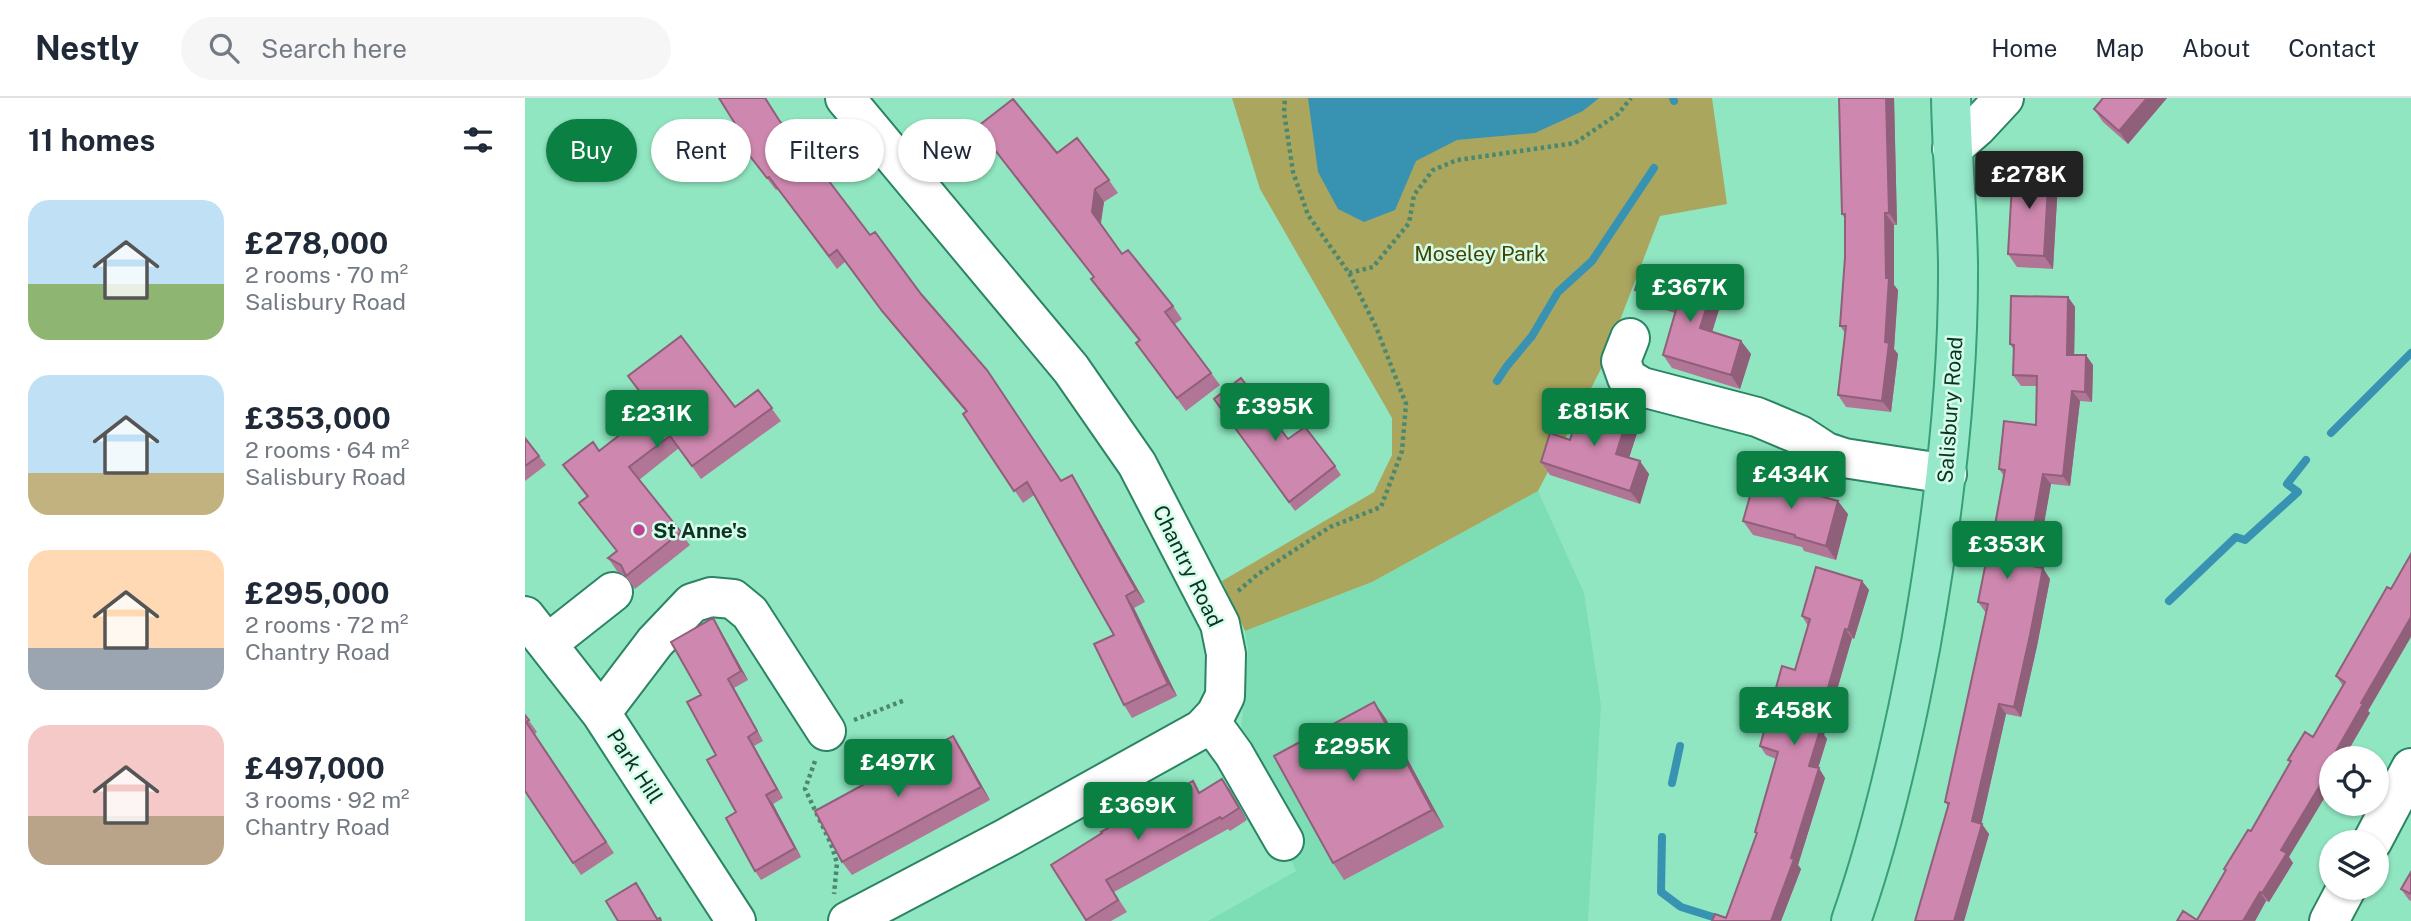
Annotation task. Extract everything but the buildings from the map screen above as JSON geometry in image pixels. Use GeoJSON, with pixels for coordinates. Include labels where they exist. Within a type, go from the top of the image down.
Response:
{"type":"FeatureCollection","features":[{"type":"Feature","properties":{"kind":"main road","name":"Salisbury Road"},"geometry":{"type":"LineString","coordinates":[[1851,921],[1900,747],[1934,571],[1947,474],[1955,362],[1958,263],[1951,98]]}},
{"type":"Feature","properties":{"kind":"street","name":"Chantry Road"},"geometry":{"type":"LineString","coordinates":[[841,909],[1147,761],[1202,729],[1216,714],[1225,696],[1226,654],[1220,624],[1137,464],[1071,369],[845,98]]}},
{"type":"Feature","properties":{"kind":"street"},"geometry":{"type":"LineString","coordinates":[[1952,149],[2004,98]]}},
{"type":"Feature","properties":{"kind":"street"},"geometry":{"type":"LineString","coordinates":[[1630,338],[1621,361],[1627,378],[1643,387],[1757,417],[1800,435],[1826,452],[1844,458],[1947,474]]}},
{"type":"Feature","properties":{"kind":"street"},"geometry":{"type":"LineString","coordinates":[[536,630],[613,593]]}},
{"type":"Feature","properties":{"kind":"street"},"geometry":{"type":"LineString","coordinates":[[601,713],[676,618],[692,603],[711,597],[733,599],[750,613],[826,732]]}},
{"type":"Feature","properties":{"kind":"street","name":"Park Hill"},"geometry":{"type":"LineString","coordinates":[[536,630],[601,713],[736,921]]}},
{"type":"Feature","properties":{"kind":"street"},"geometry":{"type":"LineString","coordinates":[[1210,721],[1234,754],[1284,841]]}},
{"type":"Feature","properties":{"kind":"street"},"geometry":{"type":"LineString","coordinates":[[2378,830],[2411,768]]}},
{"type":"Feature","properties":{"kind":"street"},"geometry":{"type":"LineString","coordinates":[[2329,921],[2340,900]]}},
{"type":"Feature","properties":{"kind":"path"},"geometry":{"type":"LineString","coordinates":[[1220,624],[1237,614],[1238,592],[1258,574],[1330,527],[1381,507],[1402,451],[1406,404],[1376,327],[1349,273],[1308,215],[1293,172],[1284,112],[1285,98]]}},
{"type":"Feature","properties":{"kind":"path"},"geometry":{"type":"LineString","coordinates":[[1349,273],[1374,267],[1409,223],[1414,195],[1433,170],[1457,160],[1575,143],[1618,114],[1631,98]]}},
{"type":"Feature","properties":{"kind":"path"},"geometry":{"type":"LineString","coordinates":[[841,909],[834,853],[805,789],[826,732],[905,700]]}},
{"type":"Feature","properties":{"kind":"shaded area"},"geometry":{"type":"Polygon","coordinates":[[[1538,491],[1584,593],[1601,705],[1588,921],[1208,921],[1296,871],[1240,742],[1248,650],[1245,631],[1372,582],[1538,491]]]}},
{"type":"Feature","properties":{"kind":"green space","name":"Moseley Park"},"geometry":{"type":"Polygon","coordinates":[[[1232,98],[1712,98],[1727,204],[1660,216],[1602,367],[1538,491],[1372,582],[1245,631],[1222,581],[1374,492],[1392,455],[1392,418],[1260,189],[1232,98]]]}},
{"type":"Feature","properties":{"kind":"water"},"geometry":{"type":"Polygon","coordinates":[[[1308,98],[1599,98],[1583,111],[1535,133],[1457,140],[1416,161],[1395,210],[1364,222],[1338,209],[1318,172],[1308,98]]]}},
{"type":"Feature","properties":{"kind":"waterway"},"geometry":{"type":"LineString","coordinates":[[1497,381],[1532,336],[1558,292],[1592,261],[1654,168]]}},
{"type":"Feature","properties":{"kind":"waterway"},"geometry":{"type":"LineString","coordinates":[[2331,433],[2411,353]]}},
{"type":"Feature","properties":{"kind":"waterway"},"geometry":{"type":"LineString","coordinates":[[2169,601],[2236,537],[2245,540],[2298,492],[2287,484],[2306,460]]}},
{"type":"Feature","properties":{"kind":"waterway"},"geometry":{"type":"LineString","coordinates":[[1672,783],[1680,746]]}},
{"type":"Feature","properties":{"kind":"waterway"},"geometry":{"type":"LineString","coordinates":[[1662,837],[1661,892],[1681,907],[1726,921]]}},
{"type":"Feature","properties":{"kind":"place","name":"St Anne's"},"geometry":{"type":"Point","coordinates":[639,530]}}]}
